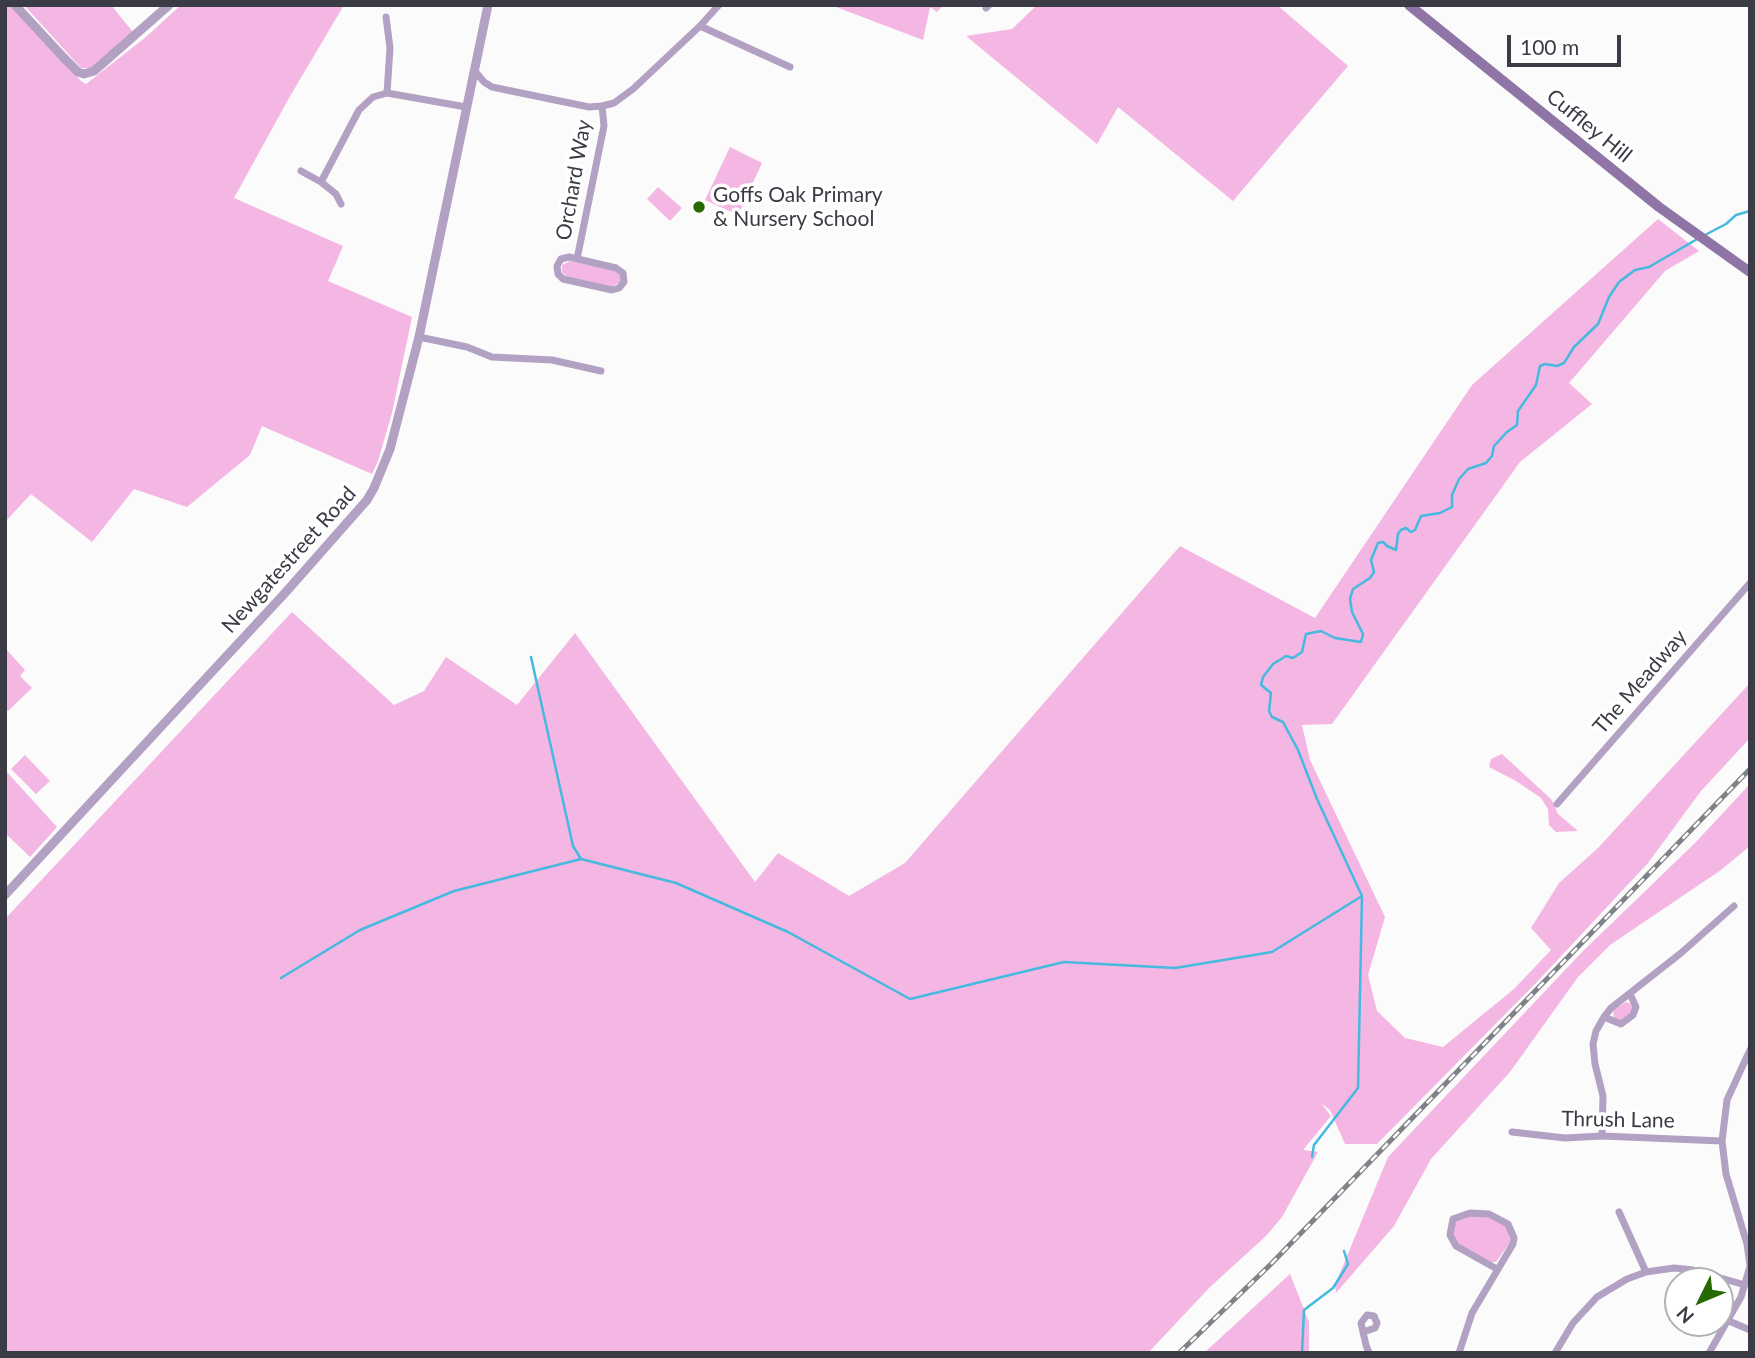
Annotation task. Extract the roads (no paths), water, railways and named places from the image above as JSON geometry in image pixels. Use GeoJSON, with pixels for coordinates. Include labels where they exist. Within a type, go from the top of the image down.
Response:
{"type":"FeatureCollection","features":[{"type":"Feature","properties":{"kind":"main road","name":"Cuffley Hill"},"geometry":{"type":"LineString","coordinates":[[1409,5],[1607,166],[1750,272]]}},
{"type":"Feature","properties":{"kind":"street"},"geometry":{"type":"LineString","coordinates":[[15,5],[78,72],[84,74],[94,71],[169,5]]}},
{"type":"Feature","properties":{"kind":"street","name":"Newgatestreet Road"},"geometry":{"type":"LineString","coordinates":[[5,895],[285,593],[367,500],[383,470],[390,449],[419,337],[488,5]]}},
{"type":"Feature","properties":{"kind":"street"},"geometry":{"type":"LineString","coordinates":[[474,70],[488,85],[589,107],[614,103],[633,89],[719,5]]}},
{"type":"Feature","properties":{"kind":"street"},"geometry":{"type":"LineString","coordinates":[[386,17],[390,48],[387,93]]}},
{"type":"Feature","properties":{"kind":"street"},"geometry":{"type":"LineString","coordinates":[[700,26],[790,67]]}},
{"type":"Feature","properties":{"kind":"street"},"geometry":{"type":"LineString","coordinates":[[321,182],[359,110],[373,97],[387,93],[467,102],[488,85]]}},
{"type":"Feature","properties":{"kind":"street","name":"Orchard Way"},"geometry":{"type":"LineString","coordinates":[[577,259],[604,126],[602,106]]}},
{"type":"Feature","properties":{"kind":"street"},"geometry":{"type":"LineString","coordinates":[[301,171],[336,194],[341,204]]}},
{"type":"Feature","properties":{"kind":"street"},"geometry":{"type":"LineString","coordinates":[[569,257],[577,259],[616,268],[623,273],[624,282],[619,288],[612,290],[560,277],[556,270],[558,262],[569,257]]}},
{"type":"Feature","properties":{"kind":"street"},"geometry":{"type":"LineString","coordinates":[[419,337],[467,347],[492,357],[552,360],[601,371]]}},
{"type":"Feature","properties":{"kind":"street","name":"The Meadway"},"geometry":{"type":"LineString","coordinates":[[1558,804],[1750,583]]}},
{"type":"Feature","properties":{"kind":"street"},"geometry":{"type":"LineString","coordinates":[[1602,1136],[1603,1096],[1593,1055],[1596,1031],[1604,1017],[1611,1008],[1734,906]]}},
{"type":"Feature","properties":{"kind":"street"},"geometry":{"type":"LineString","coordinates":[[1604,1017],[1621,1024],[1633,1016],[1636,1007],[1630,994]]}},
{"type":"Feature","properties":{"kind":"street"},"geometry":{"type":"LineString","coordinates":[[1734,1310],[1750,1266],[1726,1174],[1723,1141],[1727,1100],[1750,1050]]}},
{"type":"Feature","properties":{"kind":"street","name":"Thrush Lane"},"geometry":{"type":"LineString","coordinates":[[1512,1132],[1565,1138],[1602,1136],[1723,1141]]}},
{"type":"Feature","properties":{"kind":"street"},"geometry":{"type":"LineString","coordinates":[[1459,1353],[1472,1313],[1497,1269],[1514,1238],[1508,1224],[1498,1217],[1480,1212],[1462,1214],[1453,1219],[1450,1235],[1456,1246],[1497,1269]]}},
{"type":"Feature","properties":{"kind":"street"},"geometry":{"type":"LineString","coordinates":[[1619,1212],[1646,1272]]}},
{"type":"Feature","properties":{"kind":"street"},"geometry":{"type":"LineString","coordinates":[[1555,1353],[1573,1323],[1597,1297],[1619,1283],[1646,1272],[1674,1268],[1693,1270],[1745,1285]]}},
{"type":"Feature","properties":{"kind":"street"},"geometry":{"type":"LineString","coordinates":[[1363,1332],[1369,1353]]}},
{"type":"Feature","properties":{"kind":"street"},"geometry":{"type":"LineString","coordinates":[[1709,1353],[1719,1337]]}},
{"type":"Feature","properties":{"kind":"waterway"},"geometry":{"type":"LineString","coordinates":[[1705,235],[1726,224],[1736,215],[1750,211]]}},
{"type":"Feature","properties":{"kind":"waterway"},"geometry":{"type":"LineString","coordinates":[[281,978],[360,930],[454,891],[581,859],[676,883],[788,932],[910,999],[1064,962],[1175,968],[1272,952],[1362,896],[1317,799],[1298,750],[1283,722],[1272,717],[1269,711],[1271,693],[1261,685],[1263,677],[1273,664],[1286,656],[1293,658],[1302,652],[1306,634],[1321,631],[1335,638],[1361,642],[1363,634],[1352,612],[1350,599],[1353,589],[1370,578],[1374,572],[1371,560],[1378,543],[1383,542],[1396,550],[1401,530],[1406,528],[1411,532],[1415,530],[1421,516],[1440,513],[1452,507],[1452,495],[1459,479],[1468,469],[1486,463],[1492,456],[1494,446],[1517,425],[1518,411],[1536,385],[1540,366],[1557,366],[1564,363],[1574,347],[1598,324],[1609,297],[1619,282],[1635,270],[1649,267],[1699,238]]}},
{"type":"Feature","properties":{"kind":"waterway"},"geometry":{"type":"LineString","coordinates":[[531,657],[573,846],[581,859]]}},
{"type":"Feature","properties":{"kind":"waterway"},"geometry":{"type":"LineString","coordinates":[[1312,1157],[1314,1145],[1358,1088],[1362,896]]}},
{"type":"Feature","properties":{"kind":"waterway"},"geometry":{"type":"LineString","coordinates":[[1302,1353],[1304,1310],[1333,1288],[1348,1264],[1344,1251]]}},
{"type":"Feature","properties":{"kind":"railway"},"geometry":{"type":"LineString","coordinates":[[1179,1353],[1271,1264],[1750,769]]}},
{"type":"Feature","properties":{"kind":"place","name":"Goffs Oak Primary & Nursery School"},"geometry":{"type":"Point","coordinates":[699,207]}}]}
